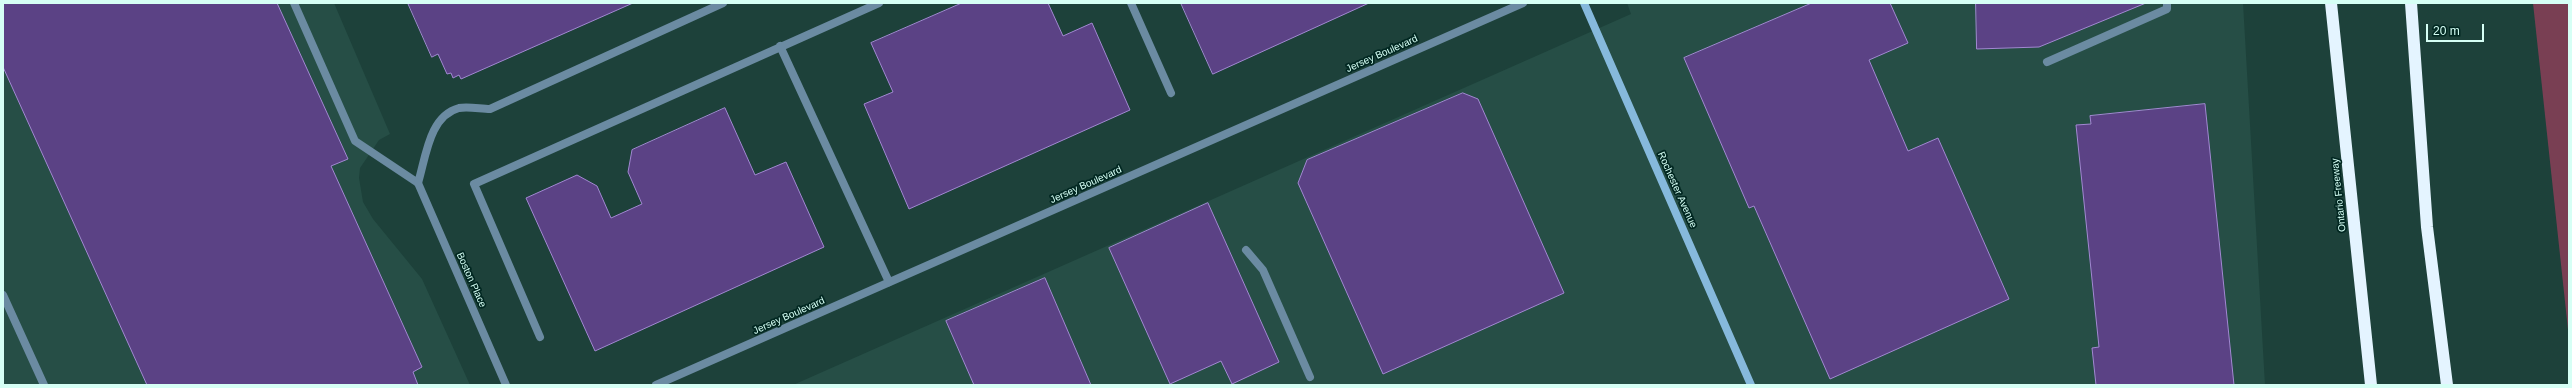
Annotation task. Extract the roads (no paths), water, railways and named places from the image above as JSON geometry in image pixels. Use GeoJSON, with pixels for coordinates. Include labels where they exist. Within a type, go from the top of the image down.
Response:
{"type":"FeatureCollection","features":[{"type":"Feature","properties":{"kind":"highway","name":"Ontario Freeway"},"geometry":{"type":"LineString","coordinates":[[2331,3],[2371,385]]}},
{"type":"Feature","properties":{"kind":"highway"},"geometry":{"type":"LineString","coordinates":[[2411,3],[2427,227],[2446,385]]}},
{"type":"Feature","properties":{"kind":"main road","name":"Rochester Avenue"},"geometry":{"type":"LineString","coordinates":[[1584,3],[1751,385]]}},
{"type":"Feature","properties":{"kind":"street"},"geometry":{"type":"LineString","coordinates":[[294,3],[355,141],[418,183],[433,131],[446,114],[461,108],[490,109],[723,3]]}},
{"type":"Feature","properties":{"kind":"street"},"geometry":{"type":"LineString","coordinates":[[540,337],[474,184],[879,3]]}},
{"type":"Feature","properties":{"kind":"street"},"geometry":{"type":"LineString","coordinates":[[1131,3],[1171,93]]}},
{"type":"Feature","properties":{"kind":"street","name":"Jersey Boulevard"},"geometry":{"type":"LineString","coordinates":[[656,385],[1523,3]]}},
{"type":"Feature","properties":{"kind":"street"},"geometry":{"type":"LineString","coordinates":[[2047,62],[2167,9],[2167,3]]}},
{"type":"Feature","properties":{"kind":"street"},"geometry":{"type":"LineString","coordinates":[[780,46],[889,282]]}},
{"type":"Feature","properties":{"kind":"street","name":"Boston Place"},"geometry":{"type":"LineString","coordinates":[[418,183],[506,385]]}},
{"type":"Feature","properties":{"kind":"street"},"geometry":{"type":"LineString","coordinates":[[1246,250],[1263,270],[1310,377]]}},
{"type":"Feature","properties":{"kind":"street"},"geometry":{"type":"LineString","coordinates":[[3,295],[44,385]]}}]}
